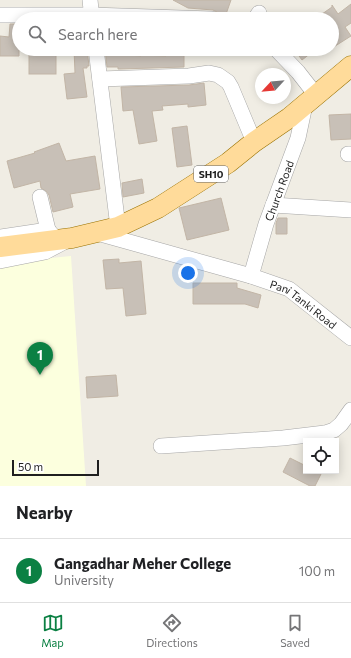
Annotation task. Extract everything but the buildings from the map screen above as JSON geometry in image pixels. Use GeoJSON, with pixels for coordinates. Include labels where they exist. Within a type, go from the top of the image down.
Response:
{"type":"FeatureCollection","features":[{"type":"Feature","properties":{"kind":"main road","name":"SH10"},"geometry":{"type":"LineString","coordinates":[[0,247],[56,237],[96,232],[118,227],[158,208],[228,163],[254,142],[289,118],[351,66]]}},
{"type":"Feature","properties":{"kind":"street"},"geometry":{"type":"LineString","coordinates":[[90,0],[91,12]]}},
{"type":"Feature","properties":{"kind":"street"},"geometry":{"type":"LineString","coordinates":[[0,15],[12,15]]}},
{"type":"Feature","properties":{"kind":"street"},"geometry":{"type":"LineString","coordinates":[[97,56],[118,227]]}},
{"type":"Feature","properties":{"kind":"street"},"geometry":{"type":"LineString","coordinates":[[283,56],[298,72],[310,100]]}},
{"type":"Feature","properties":{"kind":"street"},"geometry":{"type":"LineString","coordinates":[[100,79],[189,76],[209,73],[218,75],[228,82],[231,87],[254,142]]}},
{"type":"Feature","properties":{"kind":"street","name":"Church Road"},"geometry":{"type":"LineString","coordinates":[[251,276],[266,224],[298,138],[310,100]]}},
{"type":"Feature","properties":{"kind":"street"},"geometry":{"type":"LineString","coordinates":[[40,197],[56,237]]}},
{"type":"Feature","properties":{"kind":"street"},"geometry":{"type":"LineString","coordinates":[[273,204],[351,210]]}},
{"type":"Feature","properties":{"kind":"street","name":"Pani Tanki Road"},"geometry":{"type":"LineString","coordinates":[[96,232],[251,276],[289,289],[351,338]]}},
{"type":"Feature","properties":{"kind":"street"},"geometry":{"type":"LineString","coordinates":[[0,237],[56,237]]}},
{"type":"Feature","properties":{"kind":"street"},"geometry":{"type":"LineString","coordinates":[[0,261],[45,252],[56,237]]}},
{"type":"Feature","properties":{"kind":"street"},"geometry":{"type":"LineString","coordinates":[[162,446],[283,438],[325,433],[334,430],[351,410]]}},
{"type":"Feature","properties":{"kind":"shaded area"},"geometry":{"type":"Polygon","coordinates":[[[71,256],[86,486],[0,486],[0,263],[71,256]]]}},
{"type":"Feature","properties":{"kind":"place","name":"Gangadhar Meher College"},"geometry":{"type":"Point","coordinates":[40,375]}}]}
